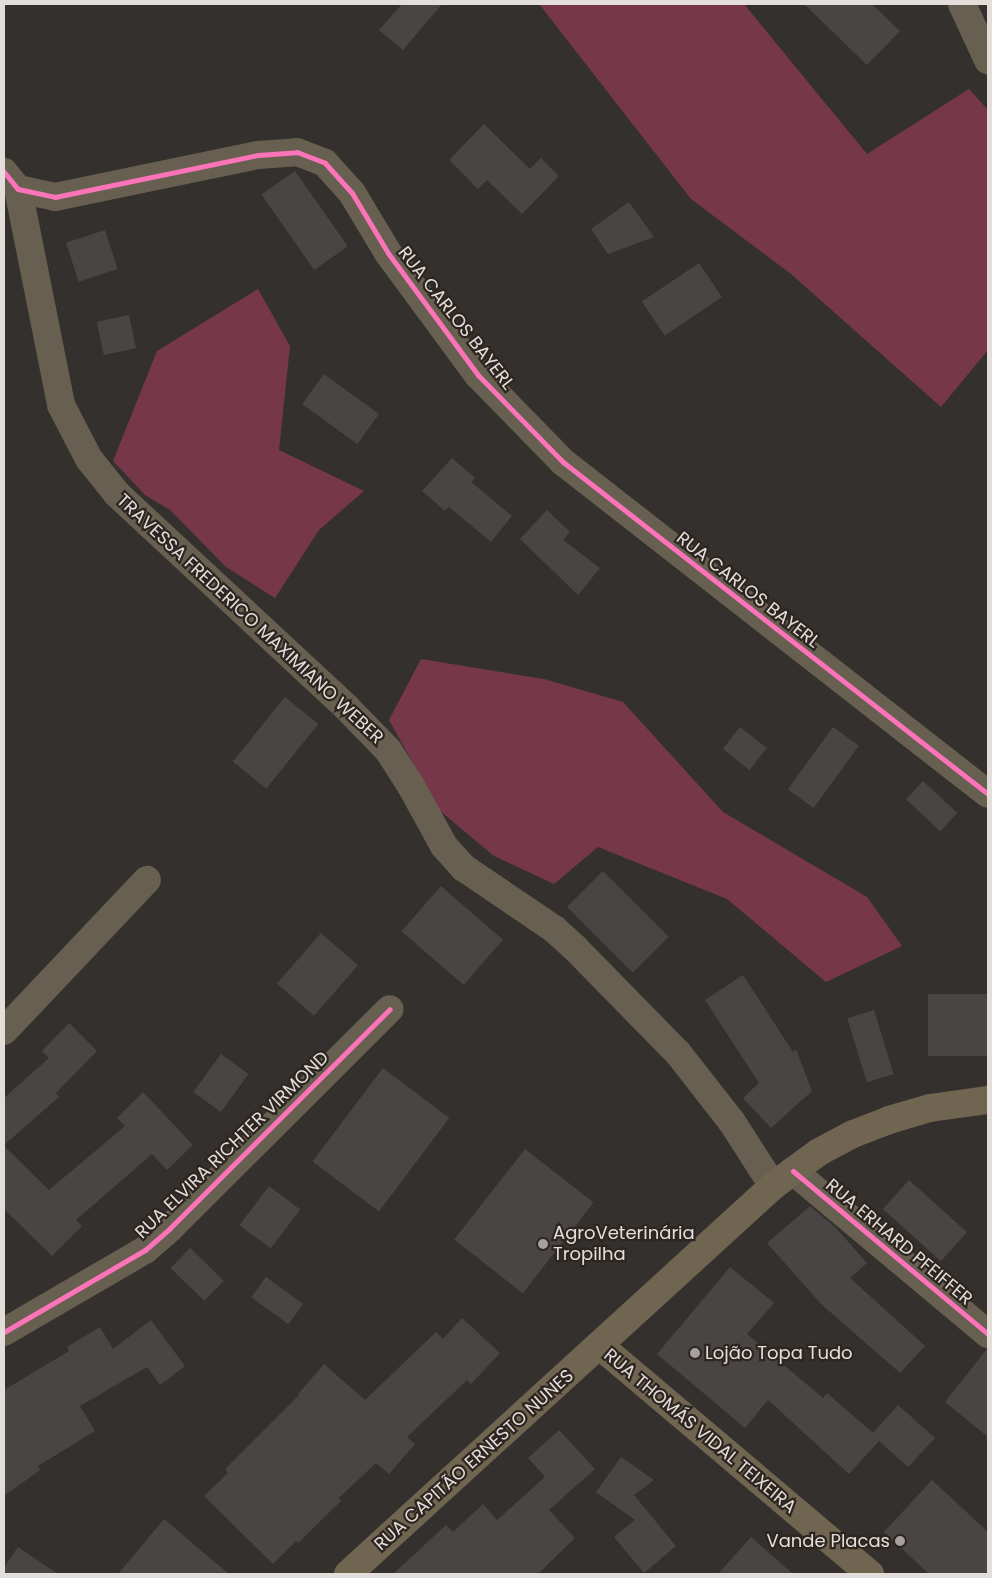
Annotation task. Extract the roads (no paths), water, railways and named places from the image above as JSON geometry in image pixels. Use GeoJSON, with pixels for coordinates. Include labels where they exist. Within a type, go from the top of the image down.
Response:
{"type":"FeatureCollection","features":[{"type":"Feature","properties":{"kind":"main road","name":"RUA CAPITÃO ERNESTO NUNES"},"geometry":{"type":"LineString","coordinates":[[348,1574],[783,1179],[819,1152],[853,1134],[889,1120],[930,1108],[988,1100]]}},
{"type":"Feature","properties":{"kind":"main road","name":"RUA THOMÁS VIDAL TEIXEIRA"},"geometry":{"type":"LineString","coordinates":[[600,1345],[870,1574]]}},
{"type":"Feature","properties":{"kind":"street"},"geometry":{"type":"LineString","coordinates":[[962,4],[988,60]]}},
{"type":"Feature","properties":{"kind":"street","name":"RUA CARLOS BAYERL"},"geometry":{"type":"LineString","coordinates":[[11,180],[55,197],[258,154],[297,152],[325,163],[352,193],[388,253],[478,374],[563,462],[988,794]]}},
{"type":"Feature","properties":{"kind":"street","name":"TRAVESSA FREDERICO MAXIMIANO WEBER"},"geometry":{"type":"LineString","coordinates":[[11,180],[61,406],[89,459],[117,494],[347,708],[388,750],[411,786],[444,846],[464,868],[554,929],[575,948],[678,1053],[732,1122],[783,1179]]}},
{"type":"Feature","properties":{"kind":"street"},"geometry":{"type":"LineString","coordinates":[[4,1031],[147,880]]}},
{"type":"Feature","properties":{"kind":"street","name":"RUA ELVIRA RICHTER VIRMOND"},"geometry":{"type":"LineString","coordinates":[[4,1332],[145,1250],[190,1209],[390,1009]]}},
{"type":"Feature","properties":{"kind":"street","name":"RUA ERHARD PFEIFFER"},"geometry":{"type":"LineString","coordinates":[[783,1179],[988,1334]]}},
{"type":"Feature","properties":{"kind":"place","name":"AgroVeterinária Tropilha"},"geometry":{"type":"Point","coordinates":[543,1244]}},
{"type":"Feature","properties":{"kind":"place","name":"Lojão Topa Tudo"},"geometry":{"type":"Point","coordinates":[695,1353]}},
{"type":"Feature","properties":{"kind":"place","name":"Vande Placas"},"geometry":{"type":"Point","coordinates":[900,1541]}}]}
